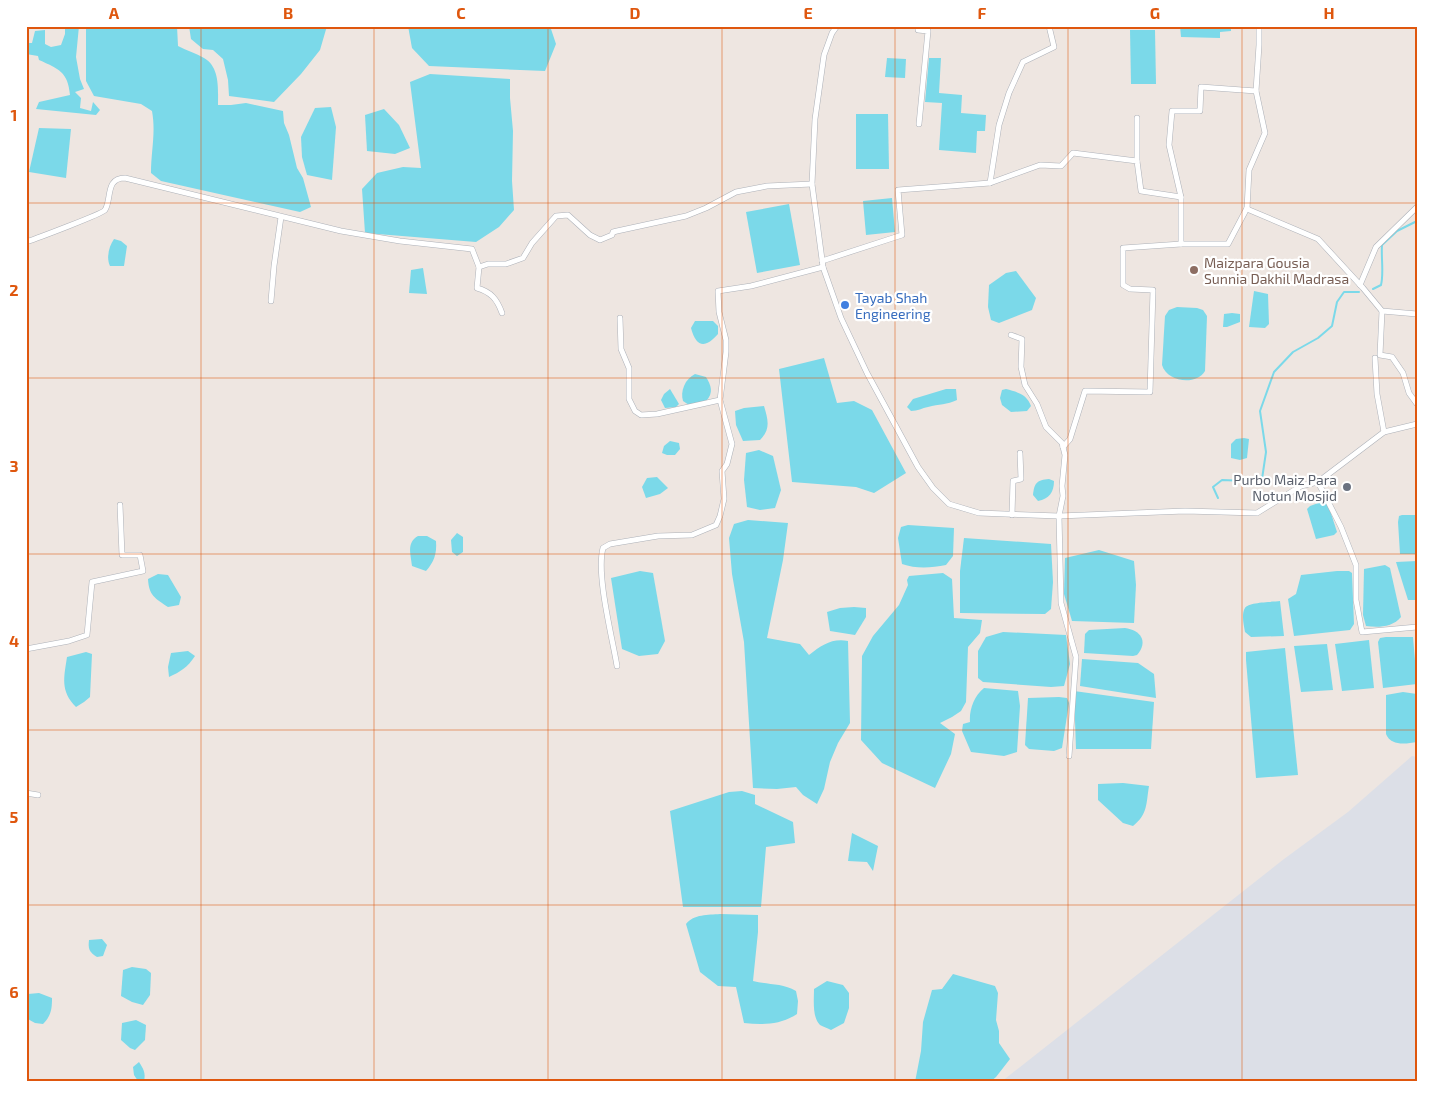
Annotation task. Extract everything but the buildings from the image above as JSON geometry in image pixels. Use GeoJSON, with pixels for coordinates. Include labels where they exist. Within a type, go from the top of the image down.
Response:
{"type":"FeatureCollection","features":[{"type":"Feature","properties":{"kind":"street"},"geometry":{"type":"LineString","coordinates":[[837,26],[832,33],[824,55],[815,118],[812,184],[823,267],[841,318],[867,373],[932,488],[949,504],[979,513],[1012,515],[1058,516],[1186,511],[1256,513],[1301,486],[1318,482],[1384,432],[1417,424]]}},
{"type":"Feature","properties":{"kind":"street"},"geometry":{"type":"LineString","coordinates":[[918,26],[918,30],[928,31],[919,124]]}},
{"type":"Feature","properties":{"kind":"street"},"geometry":{"type":"LineString","coordinates":[[990,183],[999,125],[1009,92],[1023,62],[1054,47],[1050,26]]}},
{"type":"Feature","properties":{"kind":"street"},"geometry":{"type":"LineString","coordinates":[[1063,447],[1070,438],[1085,391],[1150,392],[1152,290],[1130,289],[1123,285],[1123,248],[1181,244],[1228,244],[1248,208],[1249,170],[1265,133],[1256,90],[1259,26]]}},
{"type":"Feature","properties":{"kind":"street"},"geometry":{"type":"LineString","coordinates":[[1181,244],[1181,197],[1169,145],[1172,111],[1200,111],[1201,87],[1256,90]]}},
{"type":"Feature","properties":{"kind":"street"},"geometry":{"type":"LineString","coordinates":[[1137,118],[1141,191],[1181,197]]}},
{"type":"Feature","properties":{"kind":"street"},"geometry":{"type":"LineString","coordinates":[[822,261],[902,235],[898,190],[990,183],[1040,165],[1062,166],[1073,153],[1138,161]]}},
{"type":"Feature","properties":{"kind":"street"},"geometry":{"type":"LineString","coordinates":[[26,242],[44,237],[78,221],[101,214],[106,206],[109,191],[114,181],[119,178],[137,180],[358,234],[400,241],[470,248],[473,250],[479,267],[477,288],[488,291],[498,301],[502,313]]}},
{"type":"Feature","properties":{"kind":"street"},"geometry":{"type":"LineString","coordinates":[[479,267],[488,264],[506,264],[523,258],[532,243],[556,216],[568,215],[590,235],[600,240],[612,235],[613,232],[686,216],[736,192],[768,186],[812,184]]}},
{"type":"Feature","properties":{"kind":"street"},"geometry":{"type":"LineString","coordinates":[[1360,285],[1376,247],[1417,207]]}},
{"type":"Feature","properties":{"kind":"street"},"geometry":{"type":"LineString","coordinates":[[1248,208],[1318,239],[1360,285],[1382,311],[1380,355],[1392,357],[1403,373],[1409,393],[1417,404]]}},
{"type":"Feature","properties":{"kind":"street"},"geometry":{"type":"LineString","coordinates":[[270,301],[281,216]]}},
{"type":"Feature","properties":{"kind":"street"},"geometry":{"type":"LineString","coordinates":[[617,666],[603,580],[601,555],[603,548],[610,544],[658,536],[692,535],[716,525],[724,502],[722,471],[727,464],[732,444],[720,400],[726,340],[719,312],[718,291],[751,286],[823,267]]}},
{"type":"Feature","properties":{"kind":"street"},"geometry":{"type":"LineString","coordinates":[[1382,311],[1417,314]]}},
{"type":"Feature","properties":{"kind":"street"},"geometry":{"type":"LineString","coordinates":[[620,318],[621,349],[629,368],[629,399],[635,411],[641,415],[657,414],[720,400]]}},
{"type":"Feature","properties":{"kind":"street"},"geometry":{"type":"LineString","coordinates":[[1011,335],[1022,339],[1021,366],[1025,385],[1037,404],[1046,428],[1062,443],[1065,455],[1063,496],[1058,516],[1061,603],[1076,657],[1069,756]]}},
{"type":"Feature","properties":{"kind":"street"},"geometry":{"type":"LineString","coordinates":[[1376,358],[1377,394],[1384,432]]}},
{"type":"Feature","properties":{"kind":"street"},"geometry":{"type":"LineString","coordinates":[[1012,515],[1013,481],[1021,479],[1020,453]]}},
{"type":"Feature","properties":{"kind":"street"},"geometry":{"type":"LineString","coordinates":[[1318,482],[1341,527],[1356,565],[1356,600],[1362,632],[1417,627]]}},
{"type":"Feature","properties":{"kind":"street"},"geometry":{"type":"LineString","coordinates":[[26,649],[69,641],[87,635],[92,582],[143,571],[141,556],[122,555],[120,504]]}},
{"type":"Feature","properties":{"kind":"street"},"geometry":{"type":"LineString","coordinates":[[26,793],[38,795]]}},
{"type":"Feature","properties":{"kind":"shaded area"},"geometry":{"type":"Polygon","coordinates":[[[1412,756],[1417,757],[1417,1082],[1001,1082],[1284,859],[1348,812],[1412,756]]]}},
{"type":"Feature","properties":{"kind":"water"},"geometry":{"type":"Polygon","coordinates":[[[65,26],[79,26],[76,57],[84,89],[75,92],[81,98],[80,108],[91,111],[93,102],[100,110],[96,115],[36,109],[39,102],[70,95],[69,87],[65,76],[61,72],[39,60],[38,56],[26,54],[26,43],[32,43],[35,31],[45,30],[45,44],[51,47],[61,45],[65,34],[65,26]]]}},
{"type":"Feature","properties":{"kind":"water"},"geometry":{"type":"Polygon","coordinates":[[[86,26],[177,26],[178,46],[204,58],[213,67],[217,79],[218,105],[246,103],[283,111],[284,123],[297,168],[303,178],[311,207],[300,212],[161,181],[151,173],[152,111],[141,104],[94,96],[86,81],[86,26]]]}},
{"type":"Feature","properties":{"kind":"water"},"geometry":{"type":"Polygon","coordinates":[[[189,26],[327,26],[320,50],[301,74],[274,102],[229,96],[228,80],[223,59],[213,50],[203,49],[191,39],[189,26]]]}},
{"type":"Feature","properties":{"kind":"water"},"geometry":{"type":"Polygon","coordinates":[[[408,26],[550,26],[556,44],[545,71],[429,66],[412,48],[408,26]]]}},
{"type":"Feature","properties":{"kind":"water"},"geometry":{"type":"Polygon","coordinates":[[[1180,26],[1231,26],[1231,31],[1220,32],[1220,38],[1181,37],[1180,26]]]}},
{"type":"Feature","properties":{"kind":"water"},"geometry":{"type":"Polygon","coordinates":[[[1130,30],[1155,30],[1156,84],[1131,84],[1130,30]]]}},
{"type":"Feature","properties":{"kind":"water"},"geometry":{"type":"Polygon","coordinates":[[[887,58],[906,59],[905,78],[885,77],[887,58]]]}},
{"type":"Feature","properties":{"kind":"water"},"geometry":{"type":"Polygon","coordinates":[[[929,58],[941,58],[939,93],[962,95],[961,113],[986,115],[985,131],[977,131],[976,153],[939,150],[942,103],[925,102],[929,58]]]}},
{"type":"Feature","properties":{"kind":"water"},"geometry":{"type":"Polygon","coordinates":[[[430,74],[510,79],[514,210],[499,227],[476,242],[365,233],[362,189],[377,173],[403,167],[421,168],[410,82],[430,74]]]}},
{"type":"Feature","properties":{"kind":"water"},"geometry":{"type":"Polygon","coordinates":[[[331,107],[336,127],[332,180],[307,175],[302,157],[301,137],[315,108],[331,107]]]}},
{"type":"Feature","properties":{"kind":"water"},"geometry":{"type":"Polygon","coordinates":[[[384,109],[399,125],[410,148],[395,154],[367,151],[365,115],[384,109]]]}},
{"type":"Feature","properties":{"kind":"water"},"geometry":{"type":"Polygon","coordinates":[[[856,114],[888,114],[889,169],[856,169],[856,114]]]}},
{"type":"Feature","properties":{"kind":"water"},"geometry":{"type":"Polygon","coordinates":[[[39,128],[71,129],[66,178],[29,172],[39,128]]]}},
{"type":"Feature","properties":{"kind":"water"},"geometry":{"type":"Polygon","coordinates":[[[892,198],[895,232],[866,235],[863,201],[892,198]]]}},
{"type":"Feature","properties":{"kind":"water"},"geometry":{"type":"Polygon","coordinates":[[[789,204],[800,265],[757,273],[746,212],[789,204]]]}},
{"type":"Feature","properties":{"kind":"water"},"geometry":{"type":"Polygon","coordinates":[[[114,239],[121,241],[127,246],[124,266],[110,266],[109,252],[114,239]]]}},
{"type":"Feature","properties":{"kind":"water"},"geometry":{"type":"Polygon","coordinates":[[[423,268],[427,294],[409,293],[411,270],[423,268]]]}},
{"type":"Feature","properties":{"kind":"water"},"geometry":{"type":"Polygon","coordinates":[[[1016,271],[1036,298],[1032,310],[999,323],[991,320],[988,307],[989,285],[1006,273],[1016,271]]]}},
{"type":"Feature","properties":{"kind":"water"},"geometry":{"type":"Polygon","coordinates":[[[1254,291],[1268,294],[1269,324],[1265,328],[1249,327],[1254,291]]]}},
{"type":"Feature","properties":{"kind":"water"},"geometry":{"type":"Polygon","coordinates":[[[1177,307],[1197,308],[1203,310],[1207,316],[1205,371],[1195,379],[1182,380],[1175,378],[1165,371],[1162,365],[1165,316],[1169,310],[1177,307]]]}},
{"type":"Feature","properties":{"kind":"water"},"geometry":{"type":"Polygon","coordinates":[[[1224,314],[1240,314],[1240,322],[1223,327],[1224,314]]]}},
{"type":"Feature","properties":{"kind":"water"},"geometry":{"type":"Polygon","coordinates":[[[695,321],[713,321],[718,326],[718,334],[705,344],[698,342],[691,328],[695,321]]]}},
{"type":"Feature","properties":{"kind":"water"},"geometry":{"type":"Polygon","coordinates":[[[824,358],[837,403],[854,401],[872,410],[906,473],[874,493],[856,487],[792,482],[779,369],[824,358]]]}},
{"type":"Feature","properties":{"kind":"water"},"geometry":{"type":"Polygon","coordinates":[[[695,374],[706,377],[711,392],[706,401],[689,405],[683,401],[683,389],[688,379],[695,374]]]}},
{"type":"Feature","properties":{"kind":"water"},"geometry":{"type":"Polygon","coordinates":[[[670,389],[679,404],[676,407],[665,408],[661,400],[670,389]]]}},
{"type":"Feature","properties":{"kind":"water"},"geometry":{"type":"Polygon","coordinates":[[[946,389],[956,389],[957,400],[913,411],[907,407],[913,399],[946,389]]]}},
{"type":"Feature","properties":{"kind":"water"},"geometry":{"type":"Polygon","coordinates":[[[1006,389],[1018,393],[1027,399],[1031,406],[1027,411],[1011,412],[1002,405],[1000,398],[1002,390],[1006,389]]]}},
{"type":"Feature","properties":{"kind":"water"},"geometry":{"type":"Polygon","coordinates":[[[764,406],[768,424],[766,432],[760,440],[743,441],[736,425],[735,411],[764,406]]]}},
{"type":"Feature","properties":{"kind":"water"},"geometry":{"type":"Polygon","coordinates":[[[1236,439],[1249,439],[1247,458],[1240,460],[1231,458],[1231,444],[1236,439]]]}},
{"type":"Feature","properties":{"kind":"water"},"geometry":{"type":"Polygon","coordinates":[[[670,441],[679,443],[680,449],[675,455],[662,453],[664,446],[670,441]]]}},
{"type":"Feature","properties":{"kind":"water"},"geometry":{"type":"Polygon","coordinates":[[[759,450],[773,456],[781,490],[775,508],[760,510],[747,507],[744,480],[746,453],[759,450]]]}},
{"type":"Feature","properties":{"kind":"water"},"geometry":{"type":"Polygon","coordinates":[[[657,477],[668,488],[660,494],[646,498],[642,487],[647,478],[657,477]]]}},
{"type":"Feature","properties":{"kind":"water"},"geometry":{"type":"Polygon","coordinates":[[[1049,479],[1054,481],[1052,492],[1045,499],[1038,501],[1033,495],[1035,485],[1039,481],[1049,479]]]}},
{"type":"Feature","properties":{"kind":"water"},"geometry":{"type":"Polygon","coordinates":[[[1327,501],[1337,532],[1334,535],[1316,539],[1307,509],[1327,501]]]}},
{"type":"Feature","properties":{"kind":"water"},"geometry":{"type":"Polygon","coordinates":[[[1417,515],[1417,554],[1400,554],[1398,522],[1399,516],[1417,515]]]}},
{"type":"Feature","properties":{"kind":"water"},"geometry":{"type":"Polygon","coordinates":[[[748,520],[788,523],[783,560],[767,638],[800,644],[809,655],[827,643],[842,640],[848,641],[850,723],[838,743],[830,762],[824,789],[817,804],[803,795],[796,787],[777,789],[753,788],[744,642],[732,574],[729,538],[734,524],[748,520]]]}},
{"type":"Feature","properties":{"kind":"water"},"geometry":{"type":"Polygon","coordinates":[[[908,525],[954,528],[953,556],[946,565],[913,567],[902,564],[898,538],[901,527],[908,525]]]}},
{"type":"Feature","properties":{"kind":"water"},"geometry":{"type":"Polygon","coordinates":[[[457,533],[463,537],[463,552],[457,556],[452,552],[451,540],[457,533]]]}},
{"type":"Feature","properties":{"kind":"water"},"geometry":{"type":"Polygon","coordinates":[[[418,536],[427,536],[436,541],[434,558],[426,571],[412,566],[411,545],[418,536]]]}},
{"type":"Feature","properties":{"kind":"water"},"geometry":{"type":"Polygon","coordinates":[[[964,538],[1051,544],[1053,582],[1051,609],[1045,614],[960,613],[960,571],[964,538]]]}},
{"type":"Feature","properties":{"kind":"water"},"geometry":{"type":"Polygon","coordinates":[[[1099,550],[1134,561],[1136,585],[1134,623],[1072,621],[1064,594],[1065,558],[1099,550]]]}},
{"type":"Feature","properties":{"kind":"water"},"geometry":{"type":"Polygon","coordinates":[[[1417,561],[1417,600],[1408,600],[1396,562],[1417,561]]]}},
{"type":"Feature","properties":{"kind":"water"},"geometry":{"type":"Polygon","coordinates":[[[1385,565],[1390,568],[1401,617],[1394,623],[1385,626],[1366,626],[1363,615],[1364,569],[1385,565]]]}},
{"type":"Feature","properties":{"kind":"water"},"geometry":{"type":"Polygon","coordinates":[[[640,571],[653,573],[665,641],[658,654],[639,656],[622,649],[611,578],[640,571]]]}},
{"type":"Feature","properties":{"kind":"water"},"geometry":{"type":"Polygon","coordinates":[[[1349,571],[1352,573],[1354,624],[1350,630],[1294,636],[1288,599],[1296,594],[1301,575],[1349,571]]]}},
{"type":"Feature","properties":{"kind":"water"},"geometry":{"type":"Polygon","coordinates":[[[943,573],[952,579],[954,618],[982,620],[980,633],[968,647],[966,702],[961,711],[940,723],[955,734],[951,754],[935,788],[882,763],[861,740],[862,656],[873,636],[899,605],[908,585],[907,580],[909,576],[943,573]]]}},
{"type":"Feature","properties":{"kind":"water"},"geometry":{"type":"Polygon","coordinates":[[[158,574],[168,575],[181,597],[179,605],[168,607],[151,593],[148,579],[158,574]]]}},
{"type":"Feature","properties":{"kind":"water"},"geometry":{"type":"Polygon","coordinates":[[[1280,601],[1284,636],[1251,637],[1245,632],[1243,613],[1247,606],[1255,603],[1280,601]]]}},
{"type":"Feature","properties":{"kind":"water"},"geometry":{"type":"Polygon","coordinates":[[[840,608],[866,608],[866,617],[855,635],[830,631],[827,612],[840,608]]]}},
{"type":"Feature","properties":{"kind":"water"},"geometry":{"type":"Polygon","coordinates":[[[1125,628],[1135,631],[1141,637],[1141,650],[1137,655],[1084,653],[1085,634],[1089,630],[1125,628]]]}},
{"type":"Feature","properties":{"kind":"water"},"geometry":{"type":"Polygon","coordinates":[[[1003,632],[1066,635],[1070,664],[1064,686],[1051,687],[983,682],[978,678],[978,651],[986,637],[1003,632]]]}},
{"type":"Feature","properties":{"kind":"water"},"geometry":{"type":"Polygon","coordinates":[[[1413,637],[1417,684],[1383,688],[1378,642],[1380,638],[1413,637]]]}},
{"type":"Feature","properties":{"kind":"water"},"geometry":{"type":"Polygon","coordinates":[[[1369,640],[1374,688],[1342,691],[1335,644],[1369,640]]]}},
{"type":"Feature","properties":{"kind":"water"},"geometry":{"type":"Polygon","coordinates":[[[1327,644],[1333,690],[1301,692],[1294,646],[1327,644]]]}},
{"type":"Feature","properties":{"kind":"water"},"geometry":{"type":"Polygon","coordinates":[[[1285,648],[1298,775],[1256,778],[1246,652],[1285,648]]]}},
{"type":"Feature","properties":{"kind":"water"},"geometry":{"type":"Polygon","coordinates":[[[188,651],[195,656],[190,663],[184,669],[169,677],[168,667],[171,653],[188,651]]]}},
{"type":"Feature","properties":{"kind":"water"},"geometry":{"type":"Polygon","coordinates":[[[86,652],[92,654],[90,697],[76,707],[67,695],[64,684],[67,657],[86,652]]]}},
{"type":"Feature","properties":{"kind":"water"},"geometry":{"type":"Polygon","coordinates":[[[1082,659],[1138,663],[1154,674],[1156,698],[1080,686],[1082,659]]]}},
{"type":"Feature","properties":{"kind":"water"},"geometry":{"type":"Polygon","coordinates":[[[984,688],[1018,691],[1020,706],[1017,752],[1004,756],[971,752],[962,731],[963,724],[970,722],[973,704],[977,695],[984,688]]]}},
{"type":"Feature","properties":{"kind":"water"},"geometry":{"type":"Polygon","coordinates":[[[1074,691],[1154,702],[1151,749],[1076,749],[1074,691]]]}},
{"type":"Feature","properties":{"kind":"water"},"geometry":{"type":"Polygon","coordinates":[[[1403,692],[1417,694],[1417,742],[1403,744],[1391,741],[1386,734],[1386,695],[1403,692]]]}},
{"type":"Feature","properties":{"kind":"water"},"geometry":{"type":"Polygon","coordinates":[[[1028,698],[1067,698],[1069,703],[1062,748],[1054,751],[1029,749],[1025,745],[1028,698]]]}},
{"type":"Feature","properties":{"kind":"water"},"geometry":{"type":"Polygon","coordinates":[[[1123,783],[1149,786],[1144,813],[1133,826],[1123,823],[1098,800],[1098,784],[1123,783]]]}},
{"type":"Feature","properties":{"kind":"water"},"geometry":{"type":"Polygon","coordinates":[[[742,791],[755,795],[755,804],[793,822],[795,843],[766,847],[761,907],[683,907],[670,811],[729,792],[742,791]]]}},
{"type":"Feature","properties":{"kind":"water"},"geometry":{"type":"Polygon","coordinates":[[[852,833],[878,846],[873,871],[867,862],[848,861],[852,833]]]}},
{"type":"Feature","properties":{"kind":"water"},"geometry":{"type":"Polygon","coordinates":[[[720,914],[758,915],[753,981],[780,985],[796,991],[798,1001],[797,1014],[791,1018],[771,1023],[744,1023],[736,987],[718,986],[700,972],[686,924],[693,918],[720,914]]]}},
{"type":"Feature","properties":{"kind":"water"},"geometry":{"type":"Polygon","coordinates":[[[102,939],[107,945],[103,956],[97,957],[90,950],[89,940],[102,939]]]}},
{"type":"Feature","properties":{"kind":"water"},"geometry":{"type":"Polygon","coordinates":[[[132,967],[146,969],[151,973],[150,995],[143,1005],[121,996],[123,970],[132,967]]]}},
{"type":"Feature","properties":{"kind":"water"},"geometry":{"type":"Polygon","coordinates":[[[953,974],[995,986],[998,993],[996,1020],[999,1031],[999,1043],[1010,1059],[990,1082],[915,1082],[921,1051],[923,1022],[932,990],[942,989],[953,974]]]}},
{"type":"Feature","properties":{"kind":"water"},"geometry":{"type":"Polygon","coordinates":[[[827,981],[843,985],[849,993],[849,1008],[844,1023],[831,1030],[817,1022],[814,1008],[814,989],[827,981]]]}},
{"type":"Feature","properties":{"kind":"water"},"geometry":{"type":"Polygon","coordinates":[[[39,993],[52,998],[52,1006],[48,1018],[43,1024],[35,1023],[26,1018],[26,998],[28,994],[39,993]]]}},
{"type":"Feature","properties":{"kind":"water"},"geometry":{"type":"Polygon","coordinates":[[[136,1020],[146,1025],[145,1040],[135,1050],[121,1040],[122,1023],[136,1020]]]}},
{"type":"Feature","properties":{"kind":"water"},"geometry":{"type":"Polygon","coordinates":[[[139,1062],[144,1071],[144,1081],[138,1081],[134,1075],[133,1067],[139,1062]]]}},
{"type":"Feature","properties":{"kind":"waterway"},"geometry":{"type":"LineString","coordinates":[[1373,289],[1381,285],[1382,245],[1397,231],[1417,221]]}},
{"type":"Feature","properties":{"kind":"waterway"},"geometry":{"type":"LineString","coordinates":[[1218,498],[1213,487],[1222,480],[1247,481],[1262,479],[1266,452],[1260,411],[1274,372],[1293,352],[1318,338],[1332,326],[1337,302],[1344,292],[1359,292]]}},
{"type":"Feature","properties":{"kind":"place","name":"Maizpara Gousia Sunnia Dakhil Madrasa"},"geometry":{"type":"Point","coordinates":[1194,270]}},
{"type":"Feature","properties":{"kind":"place","name":"Tayab Shah Engineering"},"geometry":{"type":"Point","coordinates":[845,305]}},
{"type":"Feature","properties":{"kind":"place","name":"Purbo Maiz Para Notun Mosjid"},"geometry":{"type":"Point","coordinates":[1347,487]}}]}
